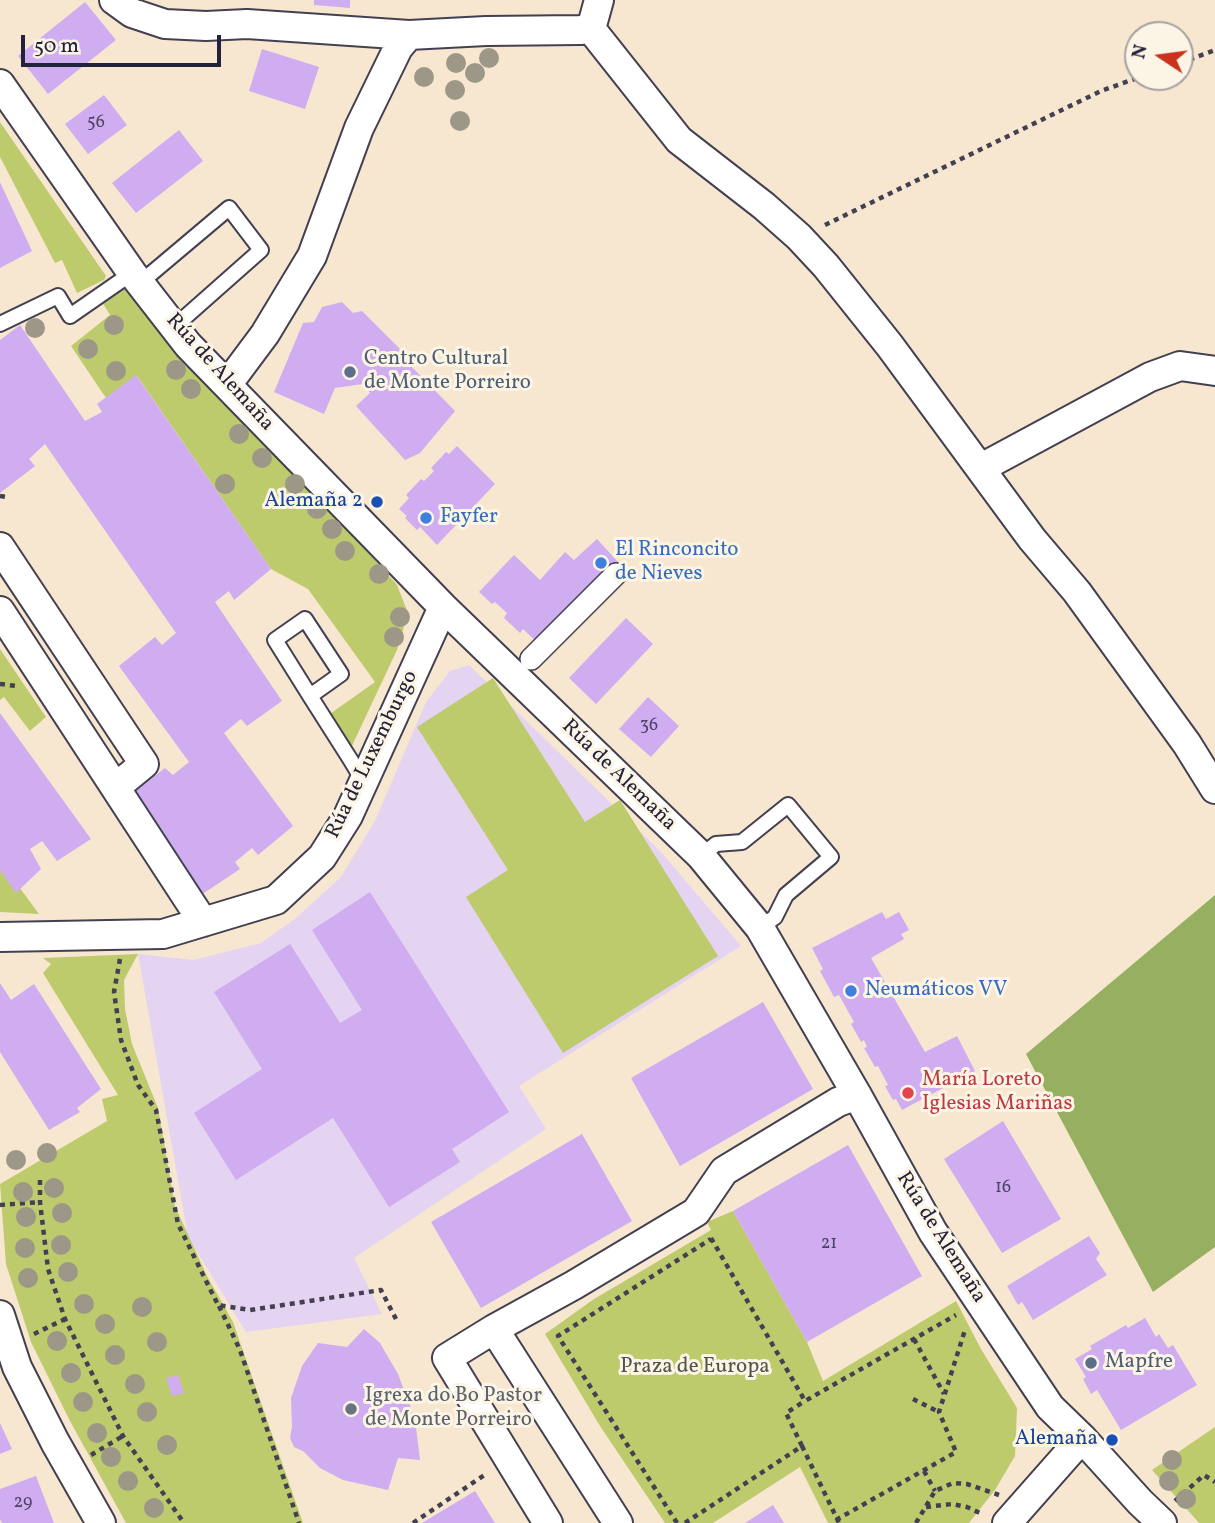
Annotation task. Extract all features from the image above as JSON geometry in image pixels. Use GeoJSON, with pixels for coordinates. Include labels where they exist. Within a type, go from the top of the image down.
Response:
{"type":"FeatureCollection","features":[{"type":"Feature","properties":{"kind":"street"},"geometry":{"type":"LineString","coordinates":[[114,0],[132,13],[165,24],[247,24],[409,35],[591,29]]}},
{"type":"Feature","properties":{"kind":"street"},"geometry":{"type":"LineString","coordinates":[[591,29],[599,0]]}},
{"type":"Feature","properties":{"kind":"street"},"geometry":{"type":"LineString","coordinates":[[591,29],[679,140],[764,206],[826,266],[890,346],[1032,539],[1085,603],[1187,744],[1215,789]]}},
{"type":"Feature","properties":{"kind":"street"},"geometry":{"type":"LineString","coordinates":[[227,385],[265,334],[312,256],[359,128],[398,48],[409,35]]}},
{"type":"Feature","properties":{"kind":"street","name":"Rúa de Alemaña"},"geometry":{"type":"LineString","coordinates":[[0,84],[136,278],[188,345],[443,607],[701,856],[760,928],[933,1232],[1050,1407],[1140,1502],[1168,1512]]}},
{"type":"Feature","properties":{"kind":"street"},"geometry":{"type":"LineString","coordinates":[[981,468],[1150,377],[1180,366],[1215,370]]}},
{"type":"Feature","properties":{"kind":"street"},"geometry":{"type":"LineString","coordinates":[[0,547],[144,764],[116,787]]}},
{"type":"Feature","properties":{"kind":"street"},"geometry":{"type":"LineString","coordinates":[[531,659],[616,574]]}},
{"type":"Feature","properties":{"kind":"street","name":"Rúa de Luxemburgo"},"geometry":{"type":"LineString","coordinates":[[0,937],[163,934],[276,900],[322,857],[348,816],[443,607]]}},
{"type":"Feature","properties":{"kind":"street"},"geometry":{"type":"LineString","coordinates":[[0,611],[203,922]]}},
{"type":"Feature","properties":{"kind":"street"},"geometry":{"type":"LineString","coordinates":[[548,1523],[447,1358],[494,1328],[696,1212],[724,1171],[838,1102],[857,1095]]}},
{"type":"Feature","properties":{"kind":"street"},"geometry":{"type":"LineString","coordinates":[[0,1315],[18,1367],[55,1442],[102,1523]]}},
{"type":"Feature","properties":{"kind":"street"},"geometry":{"type":"LineString","coordinates":[[494,1328],[618,1523]]}},
{"type":"Feature","properties":{"kind":"street"},"geometry":{"type":"LineString","coordinates":[[998,1512],[1082,1438]]}},
{"type":"Feature","properties":{"kind":"lane"},"geometry":{"type":"LineString","coordinates":[[0,324],[58,296],[70,316],[136,278],[229,208],[261,250],[174,327]]}},
{"type":"Feature","properties":{"kind":"lane"},"geometry":{"type":"LineString","coordinates":[[310,696],[341,674],[305,619],[275,640],[310,696],[364,782]]}},
{"type":"Feature","properties":{"kind":"lane"},"geometry":{"type":"LineString","coordinates":[[701,856],[716,844],[741,842],[788,805],[831,857],[786,895],[775,917],[760,928]]}},
{"type":"Feature","properties":{"kind":"path"},"geometry":{"type":"LineString","coordinates":[[1194,58],[1215,50]]}},
{"type":"Feature","properties":{"kind":"path"},"geometry":{"type":"LineString","coordinates":[[799,237],[1101,91],[1124,83]]}},
{"type":"Feature","properties":{"kind":"path"},"geometry":{"type":"LineString","coordinates":[[0,684],[18,686]]}},
{"type":"Feature","properties":{"kind":"path"},"geometry":{"type":"LineString","coordinates":[[122,950],[114,992],[121,1041],[138,1085],[156,1110],[178,1224],[240,1350],[299,1523]]}},
{"type":"Feature","properties":{"kind":"path"},"geometry":{"type":"LineString","coordinates":[[40,1180],[48,1269],[65,1320],[123,1436],[184,1523]]}},
{"type":"Feature","properties":{"kind":"path"},"geometry":{"type":"LineString","coordinates":[[0,1205],[40,1202]]}},
{"type":"Feature","properties":{"kind":"path"},"geometry":{"type":"LineString","coordinates":[[706,1230],[805,1401]]}},
{"type":"Feature","properties":{"kind":"path"},"geometry":{"type":"LineString","coordinates":[[677,1523],[558,1336],[711,1239]]}},
{"type":"Feature","properties":{"kind":"path"},"geometry":{"type":"LineString","coordinates":[[218,1305],[250,1310],[381,1290],[397,1321]]}},
{"type":"Feature","properties":{"kind":"path"},"geometry":{"type":"LineString","coordinates":[[966,1309],[786,1413],[838,1521],[956,1452],[939,1412],[966,1328]]}},
{"type":"Feature","properties":{"kind":"path"},"geometry":{"type":"LineString","coordinates":[[24,1338],[65,1320]]}},
{"type":"Feature","properties":{"kind":"path"},"geometry":{"type":"LineString","coordinates":[[914,1339],[944,1395]]}},
{"type":"Feature","properties":{"kind":"path"},"geometry":{"type":"LineString","coordinates":[[913,1399],[939,1412]]}},
{"type":"Feature","properties":{"kind":"path"},"geometry":{"type":"LineString","coordinates":[[84,1459],[123,1436]]}},
{"type":"Feature","properties":{"kind":"path"},"geometry":{"type":"LineString","coordinates":[[685,1523],[802,1446]]}},
{"type":"Feature","properties":{"kind":"path"},"geometry":{"type":"LineString","coordinates":[[924,1471],[935,1491]]}},
{"type":"Feature","properties":{"kind":"path"},"geometry":{"type":"LineString","coordinates":[[413,1523],[490,1472]]}},
{"type":"Feature","properties":{"kind":"path"},"geometry":{"type":"LineString","coordinates":[[1168,1512],[1204,1475],[1215,1482]]}},
{"type":"Feature","properties":{"kind":"path"},"geometry":{"type":"LineString","coordinates":[[916,1523],[935,1491],[953,1483],[967,1484],[998,1512]]}},
{"type":"Feature","properties":{"kind":"path"},"geometry":{"type":"LineString","coordinates":[[925,1507],[952,1504],[998,1512]]}},
{"type":"Feature","properties":{"kind":"shaded area"},"geometry":{"type":"Polygon","coordinates":[[[469,665],[662,853],[741,946],[519,1086],[546,1129],[354,1258],[382,1314],[246,1332],[188,1237],[138,954],[194,960],[261,943],[296,918],[341,877],[375,821],[426,702],[450,671],[469,665]]]}},
{"type":"Feature","properties":{"kind":"green space"},"geometry":{"type":"Polygon","coordinates":[[[0,122],[106,276],[104,280],[77,293],[62,260],[55,263],[0,157],[0,122]]]}},
{"type":"Feature","properties":{"kind":"green space"},"geometry":{"type":"Polygon","coordinates":[[[132,283],[397,585],[408,613],[397,650],[350,750],[327,716],[375,682],[308,589],[271,569],[137,376],[108,401],[71,346],[110,315],[102,302],[132,283]]]}},
{"type":"Feature","properties":{"kind":"green space"},"geometry":{"type":"Polygon","coordinates":[[[0,649],[46,717],[30,731],[4,697],[0,700],[0,649]]]}},
{"type":"Feature","properties":{"kind":"green space"},"geometry":{"type":"Polygon","coordinates":[[[493,678],[585,822],[620,800],[718,956],[563,1053],[466,897],[508,870],[417,727],[493,678]]]}},
{"type":"Feature","properties":{"kind":"green space"},"geometry":{"type":"Polygon","coordinates":[[[0,861],[39,914],[0,912],[0,861]]]}},
{"type":"Feature","properties":{"kind":"green space"},"geometry":{"type":"Polygon","coordinates":[[[1215,895],[1215,1247],[1153,1292],[1026,1054],[1215,895]]]}},
{"type":"Feature","properties":{"kind":"green space"},"geometry":{"type":"Polygon","coordinates":[[[138,954],[124,980],[125,1009],[132,1044],[158,1108],[175,1206],[207,1276],[233,1322],[303,1523],[126,1523],[70,1421],[31,1342],[6,1264],[0,1184],[107,1121],[102,1099],[118,1095],[43,973],[51,964],[43,958],[138,954]]]}},
{"type":"Feature","properties":{"kind":"green space","name":"Praza de Europa"},"geometry":{"type":"Polygon","coordinates":[[[733,1211],[807,1342],[823,1381],[956,1301],[1017,1408],[1015,1456],[995,1490],[969,1523],[828,1523],[800,1467],[713,1523],[665,1523],[600,1426],[545,1334],[594,1299],[711,1230],[707,1222],[733,1211]]]}},
{"type":"Feature","properties":{"kind":"green space"},"geometry":{"type":"Polygon","coordinates":[[[1215,1427],[1215,1523],[1199,1523],[1152,1470],[1215,1427]]]}},
{"type":"Feature","properties":{"kind":"building"},"geometry":{"type":"Polygon","coordinates":[[[314,0],[350,0],[350,8],[314,5],[314,0]]]}},
{"type":"Feature","properties":{"kind":"building"},"geometry":{"type":"Polygon","coordinates":[[[85,2],[116,40],[48,94],[18,56],[85,2]]]}},
{"type":"Feature","properties":{"kind":"building"},"geometry":{"type":"Polygon","coordinates":[[[262,49],[319,67],[305,109],[249,91],[262,49]]]}},
{"type":"Feature","properties":{"kind":"building"},"geometry":{"type":"Polygon","coordinates":[[[104,95],[127,125],[88,154],[65,124],[104,95]]]}},
{"type":"Feature","properties":{"kind":"building"},"geometry":{"type":"Polygon","coordinates":[[[179,130],[203,161],[136,213],[112,183],[179,130]]]}},
{"type":"Feature","properties":{"kind":"building"},"geometry":{"type":"Polygon","coordinates":[[[0,182],[32,251],[0,268],[0,182]]]}},
{"type":"Feature","properties":{"kind":"building","name":"Centro Cultural de Monte Porreiro"},"geometry":{"type":"Polygon","coordinates":[[[342,302],[353,313],[362,311],[408,357],[406,361],[455,411],[420,453],[405,460],[356,406],[370,393],[363,384],[335,388],[324,414],[274,392],[303,323],[314,322],[322,307],[342,302]]]}},
{"type":"Feature","properties":{"kind":"building"},"geometry":{"type":"Polygon","coordinates":[[[20,325],[85,421],[102,412],[97,404],[136,375],[271,569],[234,600],[229,591],[215,602],[282,701],[247,726],[241,719],[224,733],[293,826],[258,855],[252,848],[235,862],[240,869],[201,895],[130,795],[165,768],[173,775],[189,762],[119,666],[155,637],[162,645],[176,633],[45,444],[29,459],[35,466],[0,493],[0,340],[20,325]]]}},
{"type":"Feature","properties":{"kind":"building"},"geometry":{"type":"Polygon","coordinates":[[[457,446],[495,484],[437,545],[420,527],[417,530],[399,509],[409,498],[406,495],[421,479],[424,481],[434,471],[431,468],[446,452],[449,454],[457,446]]]}},
{"type":"Feature","properties":{"kind":"building"},"geometry":{"type":"Polygon","coordinates":[[[597,539],[619,563],[540,645],[523,629],[520,633],[504,618],[507,613],[479,592],[514,555],[540,580],[565,552],[574,560],[597,539]]]}},
{"type":"Feature","properties":{"kind":"building"},"geometry":{"type":"Polygon","coordinates":[[[626,618],[653,644],[596,704],[569,678],[626,618]]]}},
{"type":"Feature","properties":{"kind":"building"},"geometry":{"type":"Polygon","coordinates":[[[648,697],[679,726],[651,757],[619,729],[648,697]]]}},
{"type":"Feature","properties":{"kind":"building"},"geometry":{"type":"Polygon","coordinates":[[[0,713],[91,839],[57,861],[42,841],[30,849],[41,869],[16,893],[0,870],[0,713]]]}},
{"type":"Feature","properties":{"kind":"building"},"geometry":{"type":"Polygon","coordinates":[[[370,892],[509,1112],[452,1149],[460,1162],[389,1207],[333,1118],[236,1180],[194,1113],[262,1069],[214,992],[290,944],[340,1023],[362,1010],[312,930],[370,892]]]}},
{"type":"Feature","properties":{"kind":"building"},"geometry":{"type":"Polygon","coordinates":[[[882,912],[886,919],[899,912],[909,930],[901,934],[904,939],[871,958],[925,1052],[957,1036],[975,1071],[902,1110],[885,1086],[888,1085],[878,1066],[875,1067],[864,1048],[867,1047],[864,1040],[861,1042],[851,1024],[854,1022],[839,995],[834,997],[820,971],[823,969],[812,948],[882,912]]]}},
{"type":"Feature","properties":{"kind":"building"},"geometry":{"type":"Polygon","coordinates":[[[0,983],[11,1000],[34,984],[101,1089],[77,1108],[80,1112],[49,1130],[0,1052],[0,983]]]}},
{"type":"Feature","properties":{"kind":"building"},"geometry":{"type":"Polygon","coordinates":[[[763,1002],[813,1089],[680,1166],[631,1078],[763,1002]]]}},
{"type":"Feature","properties":{"kind":"building"},"geometry":{"type":"Polygon","coordinates":[[[1003,1121],[1061,1219],[1002,1253],[944,1159],[1003,1121]]]}},
{"type":"Feature","properties":{"kind":"building"},"geometry":{"type":"Polygon","coordinates":[[[582,1134],[632,1221],[481,1308],[431,1222],[582,1134]]]}},
{"type":"Feature","properties":{"kind":"building"},"geometry":{"type":"Polygon","coordinates":[[[848,1145],[922,1276],[807,1342],[733,1211],[848,1145]]]}},
{"type":"Feature","properties":{"kind":"building"},"geometry":{"type":"Polygon","coordinates":[[[1089,1236],[1100,1253],[1096,1259],[1107,1275],[1033,1320],[1022,1302],[1018,1305],[1007,1286],[1089,1236]]]}},
{"type":"Feature","properties":{"kind":"building"},"geometry":{"type":"Polygon","coordinates":[[[1145,1318],[1156,1337],[1159,1334],[1168,1348],[1173,1345],[1197,1385],[1121,1430],[1097,1390],[1091,1394],[1083,1379],[1086,1377],[1075,1359],[1092,1349],[1090,1346],[1126,1325],[1128,1328],[1145,1318]]]}},
{"type":"Feature","properties":{"kind":"building","name":"Igrexa do Bo Pastor de Monte Porreiro"},"geometry":{"type":"Polygon","coordinates":[[[364,1329],[380,1343],[398,1374],[415,1419],[420,1460],[398,1458],[388,1490],[343,1480],[320,1468],[303,1451],[294,1447],[290,1438],[291,1398],[302,1366],[318,1343],[347,1347],[364,1329]]]}},
{"type":"Feature","properties":{"kind":"building"},"geometry":{"type":"Polygon","coordinates":[[[178,1375],[184,1393],[172,1396],[166,1378],[178,1375]]]}},
{"type":"Feature","properties":{"kind":"building"},"geometry":{"type":"Polygon","coordinates":[[[0,1423],[12,1449],[0,1454],[0,1423]]]}},
{"type":"Feature","properties":{"kind":"building"},"geometry":{"type":"Polygon","coordinates":[[[36,1476],[54,1523],[2,1523],[0,1489],[36,1476]]]}},
{"type":"Feature","properties":{"kind":"building"},"geometry":{"type":"Polygon","coordinates":[[[475,1491],[495,1523],[422,1523],[475,1491]]]}},
{"type":"Feature","properties":{"kind":"building"},"geometry":{"type":"Polygon","coordinates":[[[773,1505],[784,1523],[745,1523],[773,1505]]]}},
{"type":"Feature","properties":{"kind":"place","name":"Centro Cultural de Monte Porreiro"},"geometry":{"type":"Point","coordinates":[350,372]}},
{"type":"Feature","properties":{"kind":"place","name":"Alemaña 2"},"geometry":{"type":"Point","coordinates":[377,502]}},
{"type":"Feature","properties":{"kind":"place","name":"Fayfer"},"geometry":{"type":"Point","coordinates":[426,518]}},
{"type":"Feature","properties":{"kind":"place","name":"El Rinconcito de Nieves"},"geometry":{"type":"Point","coordinates":[601,563]}},
{"type":"Feature","properties":{"kind":"place","name":"Neumáticos VV"},"geometry":{"type":"Point","coordinates":[851,991]}},
{"type":"Feature","properties":{"kind":"place","name":"María Loreto Iglesias Mariñas"},"geometry":{"type":"Point","coordinates":[908,1093]}},
{"type":"Feature","properties":{"kind":"place","name":"Mapfre"},"geometry":{"type":"Point","coordinates":[1091,1363]}},
{"type":"Feature","properties":{"kind":"place","name":"Igrexa do Bo Pastor de Monte Porreiro"},"geometry":{"type":"Point","coordinates":[351,1409]}},
{"type":"Feature","properties":{"kind":"place","name":"Alemaña"},"geometry":{"type":"Point","coordinates":[1112,1440]}}]}
